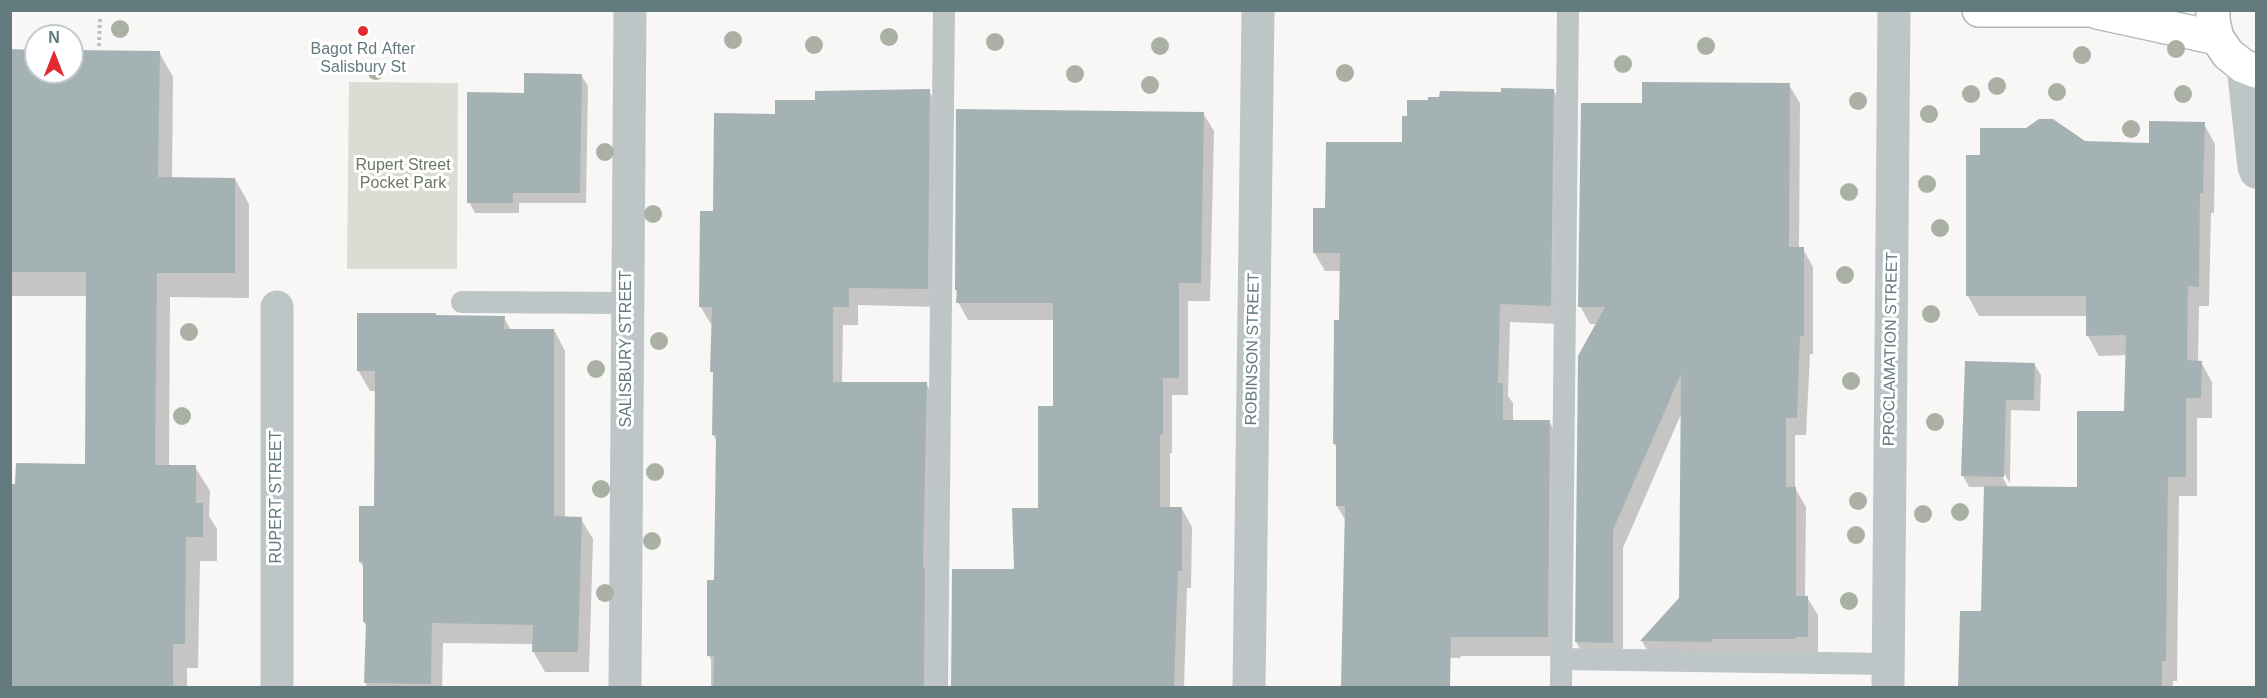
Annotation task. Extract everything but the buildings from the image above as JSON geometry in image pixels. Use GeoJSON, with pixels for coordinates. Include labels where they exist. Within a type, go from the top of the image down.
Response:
{"type":"FeatureCollection","features":[{"type":"Feature","properties":{"kind":"main road"},"geometry":{"type":"LineString","coordinates":[[1979,10],[2101,11],[2215,24],[2228,54],[2250,68]]}},
{"type":"Feature","properties":{"kind":"street","name":"SALISBURY STREET"},"geometry":{"type":"LineString","coordinates":[[625,687],[630,10]]}},
{"type":"Feature","properties":{"kind":"street","name":"ROBINSON STREET"},"geometry":{"type":"LineString","coordinates":[[1249,687],[1258,10]]}},
{"type":"Feature","properties":{"kind":"street","name":"PROCLAMATION STREET"},"geometry":{"type":"LineString","coordinates":[[1888,676],[1894,10]]}},
{"type":"Feature","properties":{"kind":"street"},"geometry":{"type":"LineString","coordinates":[[2250,68],[2256,172]]}},
{"type":"Feature","properties":{"kind":"street","name":"RUPERT STREET"},"geometry":{"type":"LineString","coordinates":[[277,687],[278,307]]}},
{"type":"Feature","properties":{"kind":"lane"},"geometry":{"type":"LineString","coordinates":[[938,687],[944,10]]}},
{"type":"Feature","properties":{"kind":"lane"},"geometry":{"type":"LineString","coordinates":[[1561,687],[1568,10]]}},
{"type":"Feature","properties":{"kind":"lane"},"geometry":{"type":"LineString","coordinates":[[462,302],[628,303]]}},
{"type":"Feature","properties":{"kind":"lane"},"geometry":{"type":"LineString","coordinates":[[1561,659],[1888,676]]}},
{"type":"Feature","properties":{"kind":"path"},"geometry":{"type":"LineString","coordinates":[[99,46],[100,18]]}},
{"type":"Feature","properties":{"kind":"green space","name":"Rupert Street Pocket Park"},"geometry":{"type":"Polygon","coordinates":[[[349,82],[458,83],[457,269],[347,269],[349,82]]]}},
{"type":"Feature","properties":{"kind":"place","name":"Bagot Rd After Salisbury St"},"geometry":{"type":"Point","coordinates":[363,31]}}]}
